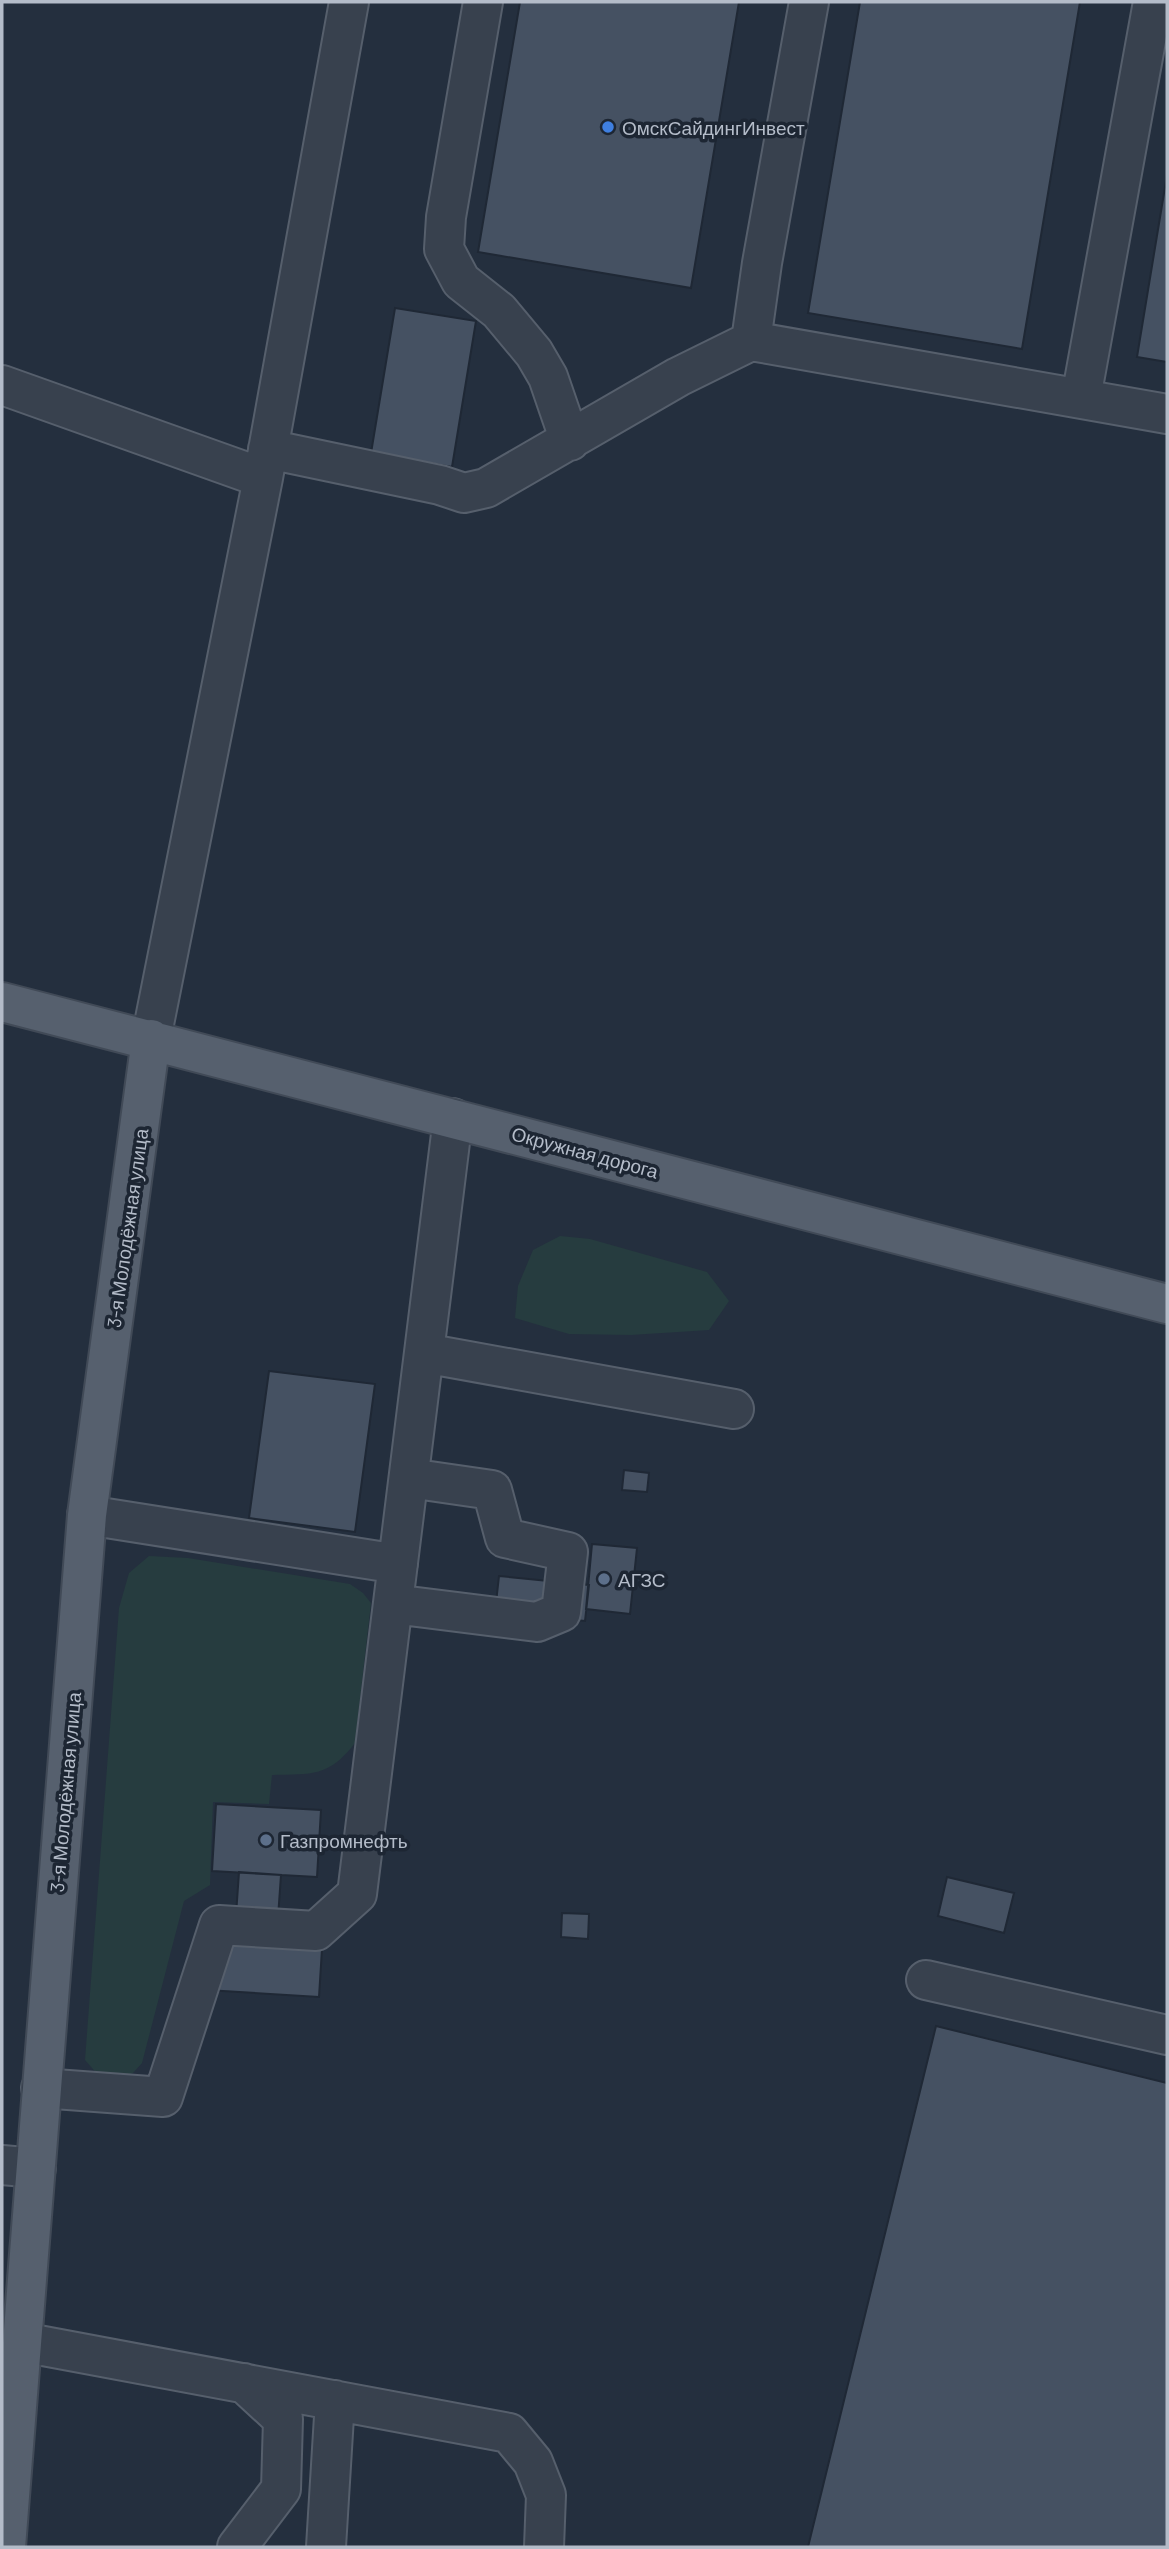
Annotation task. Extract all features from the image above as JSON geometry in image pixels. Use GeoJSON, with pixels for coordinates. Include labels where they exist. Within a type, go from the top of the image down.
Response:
{"type":"FeatureCollection","features":[{"type":"Feature","properties":{"kind":"main road","name":"Окружная дорога"},"geometry":{"type":"LineString","coordinates":[[2,1002],[1167,1304]]}},
{"type":"Feature","properties":{"kind":"main road","name":"3-я Молодёжная улица"},"geometry":{"type":"LineString","coordinates":[[6,2547],[22,2342],[19,2167],[41,2088],[87,1515],[152,1039]]}},
{"type":"Feature","properties":{"kind":"street"},"geometry":{"type":"LineString","coordinates":[[152,1039],[265,463],[349,2]]}},
{"type":"Feature","properties":{"kind":"street"},"geometry":{"type":"LineString","coordinates":[[483,2],[446,217],[444,249],[461,281],[499,311],[534,353],[548,377],[569,441]]}},
{"type":"Feature","properties":{"kind":"street"},"geometry":{"type":"LineString","coordinates":[[751,341],[762,262],[809,2]]}},
{"type":"Feature","properties":{"kind":"street"},"geometry":{"type":"LineString","coordinates":[[1081,398],[1153,2]]}},
{"type":"Feature","properties":{"kind":"street"},"geometry":{"type":"LineString","coordinates":[[2,385],[265,463],[440,485],[464,493],[486,488],[678,377],[751,341],[1167,415]]}},
{"type":"Feature","properties":{"kind":"street"},"geometry":{"type":"LineString","coordinates":[[41,2088],[163,2097],[219,1925],[316,1931],[357,1894],[453,1118]]}},
{"type":"Feature","properties":{"kind":"street"},"geometry":{"type":"LineString","coordinates":[[424,1353],[734,1409]]}},
{"type":"Feature","properties":{"kind":"street"},"geometry":{"type":"LineString","coordinates":[[393,1604],[537,1622],[561,1612],[568,1552],[505,1538],[492,1490],[409,1478]]}},
{"type":"Feature","properties":{"kind":"street"},"geometry":{"type":"LineString","coordinates":[[87,1515],[398,1564]]}},
{"type":"Feature","properties":{"kind":"street"},"geometry":{"type":"LineString","coordinates":[[926,1980],[1167,2035]]}},
{"type":"Feature","properties":{"kind":"street"},"geometry":{"type":"LineString","coordinates":[[22,2342],[509,2433],[533,2462],[546,2495],[544,2547]]}},
{"type":"Feature","properties":{"kind":"street"},"geometry":{"type":"LineString","coordinates":[[237,2547],[281,2489],[283,2419],[244,2383]]}},
{"type":"Feature","properties":{"kind":"street"},"geometry":{"type":"LineString","coordinates":[[326,2547],[335,2400]]}},
{"type":"Feature","properties":{"kind":"green space"},"geometry":{"type":"Polygon","coordinates":[[[560,1236],[590,1239],[707,1272],[729,1301],[709,1330],[631,1335],[569,1334],[515,1318],[518,1286],[533,1250],[560,1236]]]}},
{"type":"Feature","properties":{"kind":"green space"},"geometry":{"type":"Polygon","coordinates":[[[149,1556],[188,1558],[350,1584],[371,1603],[355,1743],[328,1768],[309,1773],[272,1775],[269,1804],[213,1802],[210,1885],[184,1901],[142,2063],[133,2073],[114,2081],[99,2076],[85,2060],[119,1608],[129,1573],[149,1556]]]}},
{"type":"Feature","properties":{"kind":"building","name":"ОмскСайдингИнвест"},"geometry":{"type":"Polygon","coordinates":[[[520,2],[739,2],[691,288],[478,252],[520,2]]]}},
{"type":"Feature","properties":{"kind":"building"},"geometry":{"type":"Polygon","coordinates":[[[860,2],[1080,2],[1022,349],[808,313],[860,2]]]}},
{"type":"Feature","properties":{"kind":"building"},"geometry":{"type":"Polygon","coordinates":[[[1167,175],[1167,362],[1137,357],[1167,175]]]}},
{"type":"Feature","properties":{"kind":"building"},"geometry":{"type":"Polygon","coordinates":[[[395,308],[476,321],[452,467],[371,453],[395,308]]]}},
{"type":"Feature","properties":{"kind":"building"},"geometry":{"type":"Polygon","coordinates":[[[269,1371],[375,1384],[355,1532],[249,1518],[269,1371]]]}},
{"type":"Feature","properties":{"kind":"building"},"geometry":{"type":"Polygon","coordinates":[[[624,1470],[649,1473],[647,1492],[622,1490],[624,1470]]]}},
{"type":"Feature","properties":{"kind":"building"},"geometry":{"type":"Polygon","coordinates":[[[592,1544],[637,1548],[630,1614],[586,1609],[592,1544]]]}},
{"type":"Feature","properties":{"kind":"building"},"geometry":{"type":"Polygon","coordinates":[[[499,1576],[589,1585],[585,1621],[495,1612],[499,1576]]]}},
{"type":"Feature","properties":{"kind":"building","name":"Газпромнефть"},"geometry":{"type":"Polygon","coordinates":[[[216,1804],[321,1810],[317,1877],[212,1871],[216,1804]]]}},
{"type":"Feature","properties":{"kind":"building"},"geometry":{"type":"Polygon","coordinates":[[[239,1872],[281,1875],[276,1946],[322,1949],[319,1997],[190,1989],[193,1941],[234,1944],[239,1872]]]}},
{"type":"Feature","properties":{"kind":"building"},"geometry":{"type":"Polygon","coordinates":[[[947,1877],[1014,1893],[1004,1933],[938,1916],[947,1877]]]}},
{"type":"Feature","properties":{"kind":"building"},"geometry":{"type":"Polygon","coordinates":[[[562,1913],[589,1914],[588,1939],[561,1937],[562,1913]]]}},
{"type":"Feature","properties":{"kind":"building"},"geometry":{"type":"Polygon","coordinates":[[[936,2026],[1167,2083],[1167,2547],[808,2547],[936,2026]]]}},
{"type":"Feature","properties":{"kind":"place","name":"ОмскСайдингИнвест"},"geometry":{"type":"Point","coordinates":[608,127]}},
{"type":"Feature","properties":{"kind":"place","name":"АГЗС"},"geometry":{"type":"Point","coordinates":[604,1579]}},
{"type":"Feature","properties":{"kind":"place","name":"Газпромнефть"},"geometry":{"type":"Point","coordinates":[266,1840]}}]}
